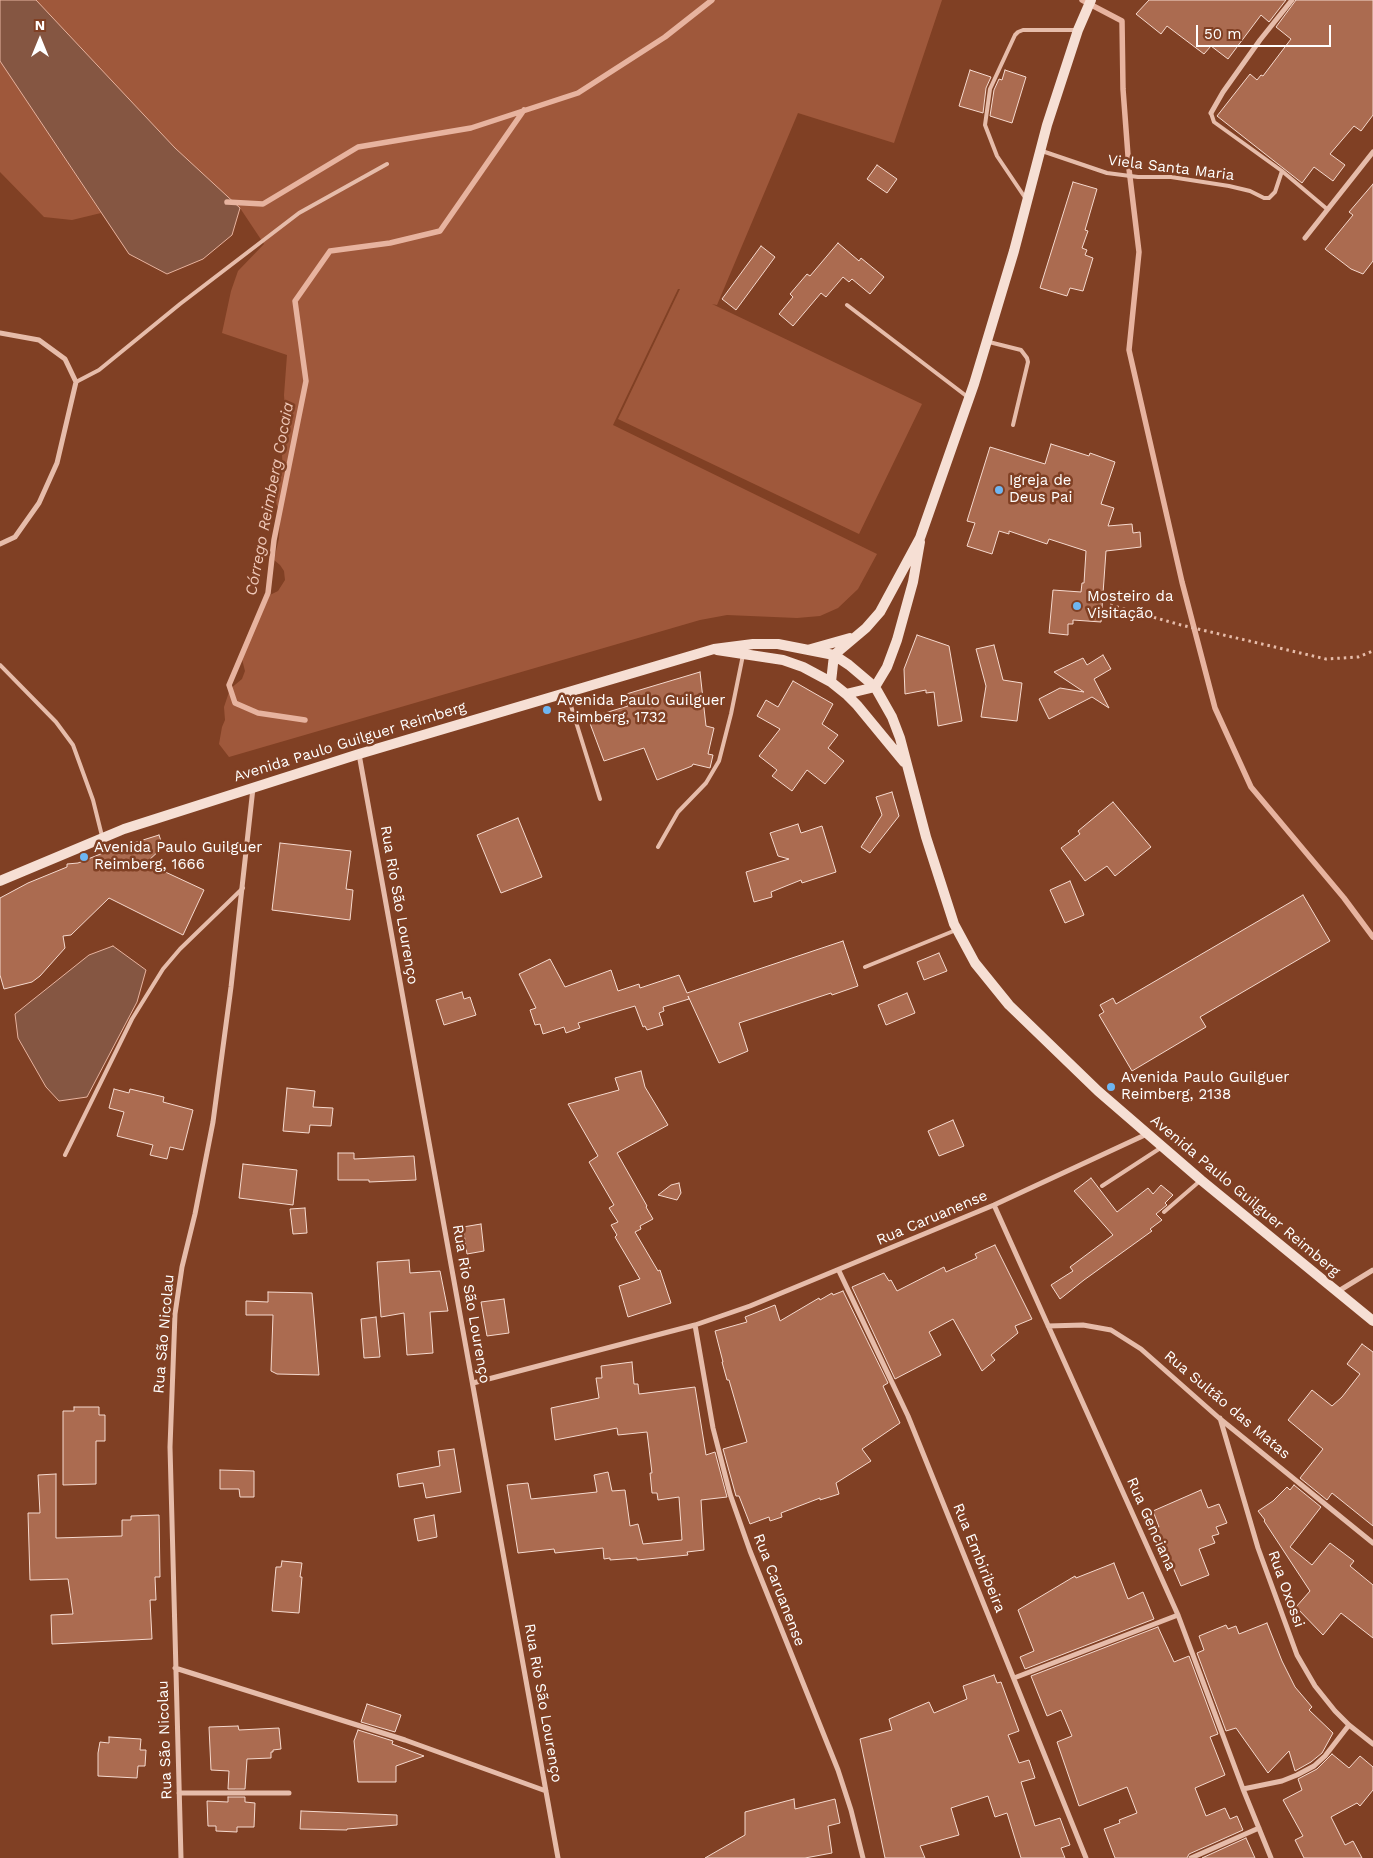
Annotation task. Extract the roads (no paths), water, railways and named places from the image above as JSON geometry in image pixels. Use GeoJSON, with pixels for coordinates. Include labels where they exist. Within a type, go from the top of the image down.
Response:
{"type":"FeatureCollection","features":[{"type":"Feature","properties":{"kind":"main road"},"geometry":{"type":"LineString","coordinates":[[830,682],[834,655],[880,612],[920,538],[969,398],[987,341],[1040,150],[1078,30],[1091,0]]}},
{"type":"Feature","properties":{"kind":"main road"},"geometry":{"type":"LineString","coordinates":[[846,694],[875,687],[887,667],[897,640],[913,582],[920,538]]}},
{"type":"Feature","properties":{"kind":"main road"},"geometry":{"type":"LineString","coordinates":[[810,649],[856,636]]}},
{"type":"Feature","properties":{"kind":"main road","name":"Avenida Paulo Guilguer Reimberg"},"geometry":{"type":"LineString","coordinates":[[0,881],[124,829],[253,787],[714,649],[753,644],[778,644],[834,655],[849,664],[875,687],[892,717],[926,837],[956,930],[975,963],[1009,1005],[1090,1084],[1201,1180],[1373,1322]]}},
{"type":"Feature","properties":{"kind":"main road","name":"Avenida Paulo Guilguer Reimberg"},"geometry":{"type":"LineString","coordinates":[[714,649],[783,660],[803,667],[830,682],[846,694],[907,766]]}},
{"type":"Feature","properties":{"kind":"street"},"geometry":{"type":"LineString","coordinates":[[1211,113],[1223,92],[1292,0]]}},
{"type":"Feature","properties":{"kind":"street"},"geometry":{"type":"LineString","coordinates":[[1304,238],[1373,152]]}},
{"type":"Feature","properties":{"kind":"street"},"geometry":{"type":"LineString","coordinates":[[0,333],[39,340],[65,359],[76,382],[57,463],[39,503],[15,537],[0,544]]}},
{"type":"Feature","properties":{"kind":"street","name":"Rua Rio São Lourenço"},"geometry":{"type":"LineString","coordinates":[[359,754],[558,1858]]}},
{"type":"Feature","properties":{"kind":"street","name":"Rua São Nicolau"},"geometry":{"type":"LineString","coordinates":[[181,1858],[170,1447],[175,1314],[182,1267],[195,1214],[213,1122],[243,888],[253,787]]}},
{"type":"Feature","properties":{"kind":"street","name":"Rua Caruanense"},"geometry":{"type":"LineString","coordinates":[[473,1383],[695,1325],[750,1306],[839,1271],[994,1205],[1147,1134]]}},
{"type":"Feature","properties":{"kind":"street","name":"Rua Genciana"},"geometry":{"type":"LineString","coordinates":[[994,1205],[1178,1615],[1271,1858]]}},
{"type":"Feature","properties":{"kind":"street"},"geometry":{"type":"LineString","coordinates":[[1336,1292],[1373,1270]]}},
{"type":"Feature","properties":{"kind":"street","name":"Rua Embiribeira"},"geometry":{"type":"LineString","coordinates":[[839,1271],[908,1416],[1086,1858]]}},
{"type":"Feature","properties":{"kind":"street","name":"Rua Caruanense"},"geometry":{"type":"LineString","coordinates":[[695,1325],[713,1428],[730,1494],[750,1552],[838,1770],[851,1810],[863,1858]]}},
{"type":"Feature","properties":{"kind":"street","name":"Rua Sultão das Matas"},"geometry":{"type":"LineString","coordinates":[[1048,1326],[1083,1325],[1110,1330],[1141,1349],[1219,1418],[1373,1542]]}},
{"type":"Feature","properties":{"kind":"street","name":"Rua Oxossi"},"geometry":{"type":"LineString","coordinates":[[1219,1418],[1258,1548],[1297,1655],[1320,1692],[1335,1711],[1373,1744]]}},
{"type":"Feature","properties":{"kind":"street"},"geometry":{"type":"LineString","coordinates":[[1014,1678],[1178,1615]]}},
{"type":"Feature","properties":{"kind":"street"},"geometry":{"type":"LineString","coordinates":[[175,1668],[405,1740],[546,1791]]}},
{"type":"Feature","properties":{"kind":"street"},"geometry":{"type":"LineString","coordinates":[[1243,1789],[1282,1781],[1297,1776],[1314,1766],[1325,1756],[1349,1725]]}},
{"type":"Feature","properties":{"kind":"street"},"geometry":{"type":"LineString","coordinates":[[179,1793],[289,1793]]}},
{"type":"Feature","properties":{"kind":"street"},"geometry":{"type":"LineString","coordinates":[[1191,1858],[1260,1828]]}},
{"type":"Feature","properties":{"kind":"lane"},"geometry":{"type":"LineString","coordinates":[[1027,201],[998,156],[985,126],[990,89],[1018,32],[1023,30],[1078,30]]}},
{"type":"Feature","properties":{"kind":"lane"},"geometry":{"type":"LineString","coordinates":[[1211,113],[1214,122],[1282,171],[1328,209]]}},
{"type":"Feature","properties":{"kind":"lane","name":"Viela Santa Maria"},"geometry":{"type":"LineString","coordinates":[[1040,150],[1107,173],[1171,177],[1228,186],[1250,191],[1264,198],[1269,198],[1275,192],[1282,171]]}},
{"type":"Feature","properties":{"kind":"lane"},"geometry":{"type":"LineString","coordinates":[[76,382],[99,370],[180,304],[299,213],[387,164]]}},
{"type":"Feature","properties":{"kind":"lane"},"geometry":{"type":"LineString","coordinates":[[847,305],[969,398]]}},
{"type":"Feature","properties":{"kind":"lane"},"geometry":{"type":"LineString","coordinates":[[987,341],[1021,350],[1027,358],[1028,362],[1013,425]]}},
{"type":"Feature","properties":{"kind":"lane"},"geometry":{"type":"LineString","coordinates":[[658,847],[678,812],[706,784],[719,761],[743,655]]}},
{"type":"Feature","properties":{"kind":"lane"},"geometry":{"type":"LineString","coordinates":[[0,665],[56,722],[73,745],[93,800],[103,838]]}},
{"type":"Feature","properties":{"kind":"lane"},"geometry":{"type":"LineString","coordinates":[[567,693],[600,799]]}},
{"type":"Feature","properties":{"kind":"lane"},"geometry":{"type":"LineString","coordinates":[[65,1155],[132,1019],[163,969],[180,949],[243,888]]}},
{"type":"Feature","properties":{"kind":"lane"},"geometry":{"type":"LineString","coordinates":[[865,967],[956,930]]}},
{"type":"Feature","properties":{"kind":"lane"},"geometry":{"type":"LineString","coordinates":[[1102,1186],[1162,1147]]}},
{"type":"Feature","properties":{"kind":"lane"},"geometry":{"type":"LineString","coordinates":[[1164,1212],[1201,1180]]}},
{"type":"Feature","properties":{"kind":"waterway"},"geometry":{"type":"LineString","coordinates":[[227,202],[263,204],[358,147],[471,128],[578,93],[665,37],[712,0]]}},
{"type":"Feature","properties":{"kind":"waterway"},"geometry":{"type":"LineString","coordinates":[[1082,0],[1122,21],[1123,89],[1129,169],[1139,252],[1129,350],[1182,582],[1215,708],[1251,787],[1344,898],[1373,937]]}},
{"type":"Feature","properties":{"kind":"waterway","name":"Córrego Reimberg Cocaia"},"geometry":{"type":"LineString","coordinates":[[305,720],[258,713],[235,703],[229,685],[268,593],[274,540],[306,381],[295,301],[330,251],[390,243],[440,231],[524,110]]}},
{"type":"Feature","properties":{"kind":"place","name":"Igreja de Deus Pai"},"geometry":{"type":"Point","coordinates":[999,490]}},
{"type":"Feature","properties":{"kind":"place","name":"Mosteiro da Visitação"},"geometry":{"type":"Point","coordinates":[1077,606]}},
{"type":"Feature","properties":{"kind":"place","name":"Avenida Paulo Guilguer Reimberg, 1732"},"geometry":{"type":"Point","coordinates":[547,710]}},
{"type":"Feature","properties":{"kind":"place","name":"Avenida Paulo Guilguer Reimberg, 1666"},"geometry":{"type":"Point","coordinates":[84,857]}},
{"type":"Feature","properties":{"kind":"place","name":"Avenida Paulo Guilguer Reimberg, 2138"},"geometry":{"type":"Point","coordinates":[1111,1087]}}]}
